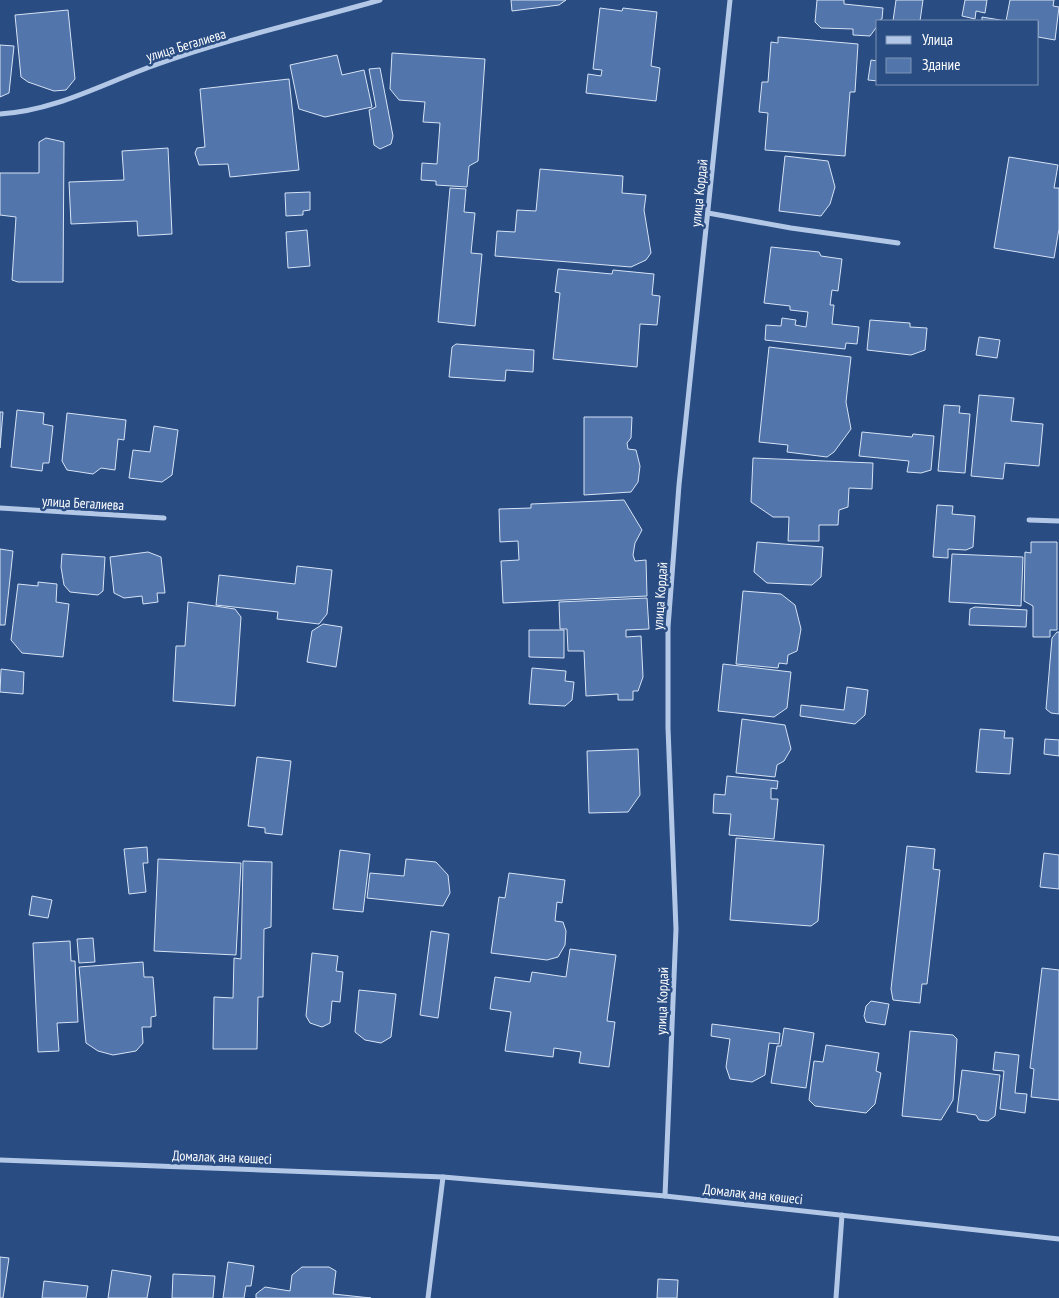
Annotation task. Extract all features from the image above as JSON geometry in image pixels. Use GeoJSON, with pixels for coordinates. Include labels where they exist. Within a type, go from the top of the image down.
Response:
{"type":"FeatureCollection","features":[{"type":"Feature","properties":{"kind":"street","name":"улица Бегалиева"},"geometry":{"type":"LineString","coordinates":[[0,114],[19,113],[68,99],[159,63],[380,0]]}},
{"type":"Feature","properties":{"kind":"street","name":"улица Кордай"},"geometry":{"type":"LineString","coordinates":[[665,1196],[676,929],[668,728],[668,627],[679,485],[730,0]]}},
{"type":"Feature","properties":{"kind":"street"},"geometry":{"type":"LineString","coordinates":[[708,213],[791,228],[898,243]]}},
{"type":"Feature","properties":{"kind":"street","name":"улица Бегалиева"},"geometry":{"type":"LineString","coordinates":[[0,508],[164,518]]}},
{"type":"Feature","properties":{"kind":"street"},"geometry":{"type":"LineString","coordinates":[[1029,520],[1059,521]]}},
{"type":"Feature","properties":{"kind":"street","name":"Домалақ ана көшесі"},"geometry":{"type":"LineString","coordinates":[[0,1160],[443,1177],[665,1196],[1059,1239]]}},
{"type":"Feature","properties":{"kind":"street"},"geometry":{"type":"LineString","coordinates":[[428,1298],[443,1177]]}},
{"type":"Feature","properties":{"kind":"street"},"geometry":{"type":"LineString","coordinates":[[836,1298],[842,1215]]}},
{"type":"Feature","properties":{"kind":"building"},"geometry":{"type":"Polygon","coordinates":[[[511,0],[566,0],[559,5],[512,11],[511,0]]]}},
{"type":"Feature","properties":{"kind":"building"},"geometry":{"type":"Polygon","coordinates":[[[817,0],[844,0],[844,4],[883,8],[882,19],[876,20],[876,28],[870,36],[853,35],[853,29],[821,28],[815,22],[817,0]]]}},
{"type":"Feature","properties":{"kind":"building"},"geometry":{"type":"Polygon","coordinates":[[[896,0],[923,0],[920,20],[893,20],[896,0]]]}},
{"type":"Feature","properties":{"kind":"building"},"geometry":{"type":"Polygon","coordinates":[[[965,0],[987,0],[985,13],[976,11],[975,19],[962,16],[965,0]]]}},
{"type":"Feature","properties":{"kind":"building"},"geometry":{"type":"Polygon","coordinates":[[[1010,0],[1054,0],[1053,6],[1059,7],[1055,40],[1039,37],[1039,20],[1006,20],[1010,0]]]}},
{"type":"Feature","properties":{"kind":"building"},"geometry":{"type":"Polygon","coordinates":[[[600,8],[622,11],[623,8],[657,12],[651,66],[660,68],[656,101],[586,93],[588,74],[601,76],[602,70],[593,69],[600,8]]]}},
{"type":"Feature","properties":{"kind":"building"},"geometry":{"type":"Polygon","coordinates":[[[68,10],[75,79],[66,90],[54,91],[28,82],[21,77],[15,15],[68,10]]]}},
{"type":"Feature","properties":{"kind":"building"},"geometry":{"type":"Polygon","coordinates":[[[982,17],[1000,20],[982,20],[982,17]]]}},
{"type":"Feature","properties":{"kind":"building"},"geometry":{"type":"Polygon","coordinates":[[[778,37],[858,44],[855,92],[850,92],[845,156],[765,150],[768,113],[759,112],[762,82],[768,82],[771,42],[778,43],[778,37]]]}},
{"type":"Feature","properties":{"kind":"building"},"geometry":{"type":"Polygon","coordinates":[[[0,45],[14,46],[9,93],[0,97],[0,45]]]}},
{"type":"Feature","properties":{"kind":"building"},"geometry":{"type":"Polygon","coordinates":[[[392,53],[485,59],[478,161],[469,166],[467,187],[436,185],[436,181],[421,180],[422,163],[437,164],[440,123],[423,122],[425,102],[399,100],[390,89],[392,53]]]}},
{"type":"Feature","properties":{"kind":"building"},"geometry":{"type":"Polygon","coordinates":[[[337,55],[342,75],[364,70],[372,107],[325,117],[299,109],[290,65],[337,55]]]}},
{"type":"Feature","properties":{"kind":"building"},"geometry":{"type":"Polygon","coordinates":[[[871,60],[876,61],[876,81],[868,80],[871,60]]]}},
{"type":"Feature","properties":{"kind":"building"},"geometry":{"type":"Polygon","coordinates":[[[380,68],[393,136],[391,144],[380,149],[374,145],[369,110],[376,107],[369,69],[380,68]]]}},
{"type":"Feature","properties":{"kind":"building"},"geometry":{"type":"Polygon","coordinates":[[[289,79],[299,170],[230,177],[228,164],[199,165],[195,153],[197,148],[205,147],[200,89],[289,79]]]}},
{"type":"Feature","properties":{"kind":"building"},"geometry":{"type":"Polygon","coordinates":[[[46,138],[64,142],[63,282],[18,282],[12,280],[16,217],[0,215],[0,173],[39,173],[39,142],[46,138]]]}},
{"type":"Feature","properties":{"kind":"building"},"geometry":{"type":"Polygon","coordinates":[[[168,148],[172,234],[138,236],[137,221],[71,224],[69,182],[124,180],[122,151],[168,148]]]}},
{"type":"Feature","properties":{"kind":"building"},"geometry":{"type":"Polygon","coordinates":[[[785,156],[828,161],[835,187],[830,204],[821,216],[779,211],[785,156]]]}},
{"type":"Feature","properties":{"kind":"building"},"geometry":{"type":"Polygon","coordinates":[[[1009,157],[1058,165],[1054,188],[1059,188],[1059,229],[1054,258],[994,248],[1009,157]]]}},
{"type":"Feature","properties":{"kind":"building"},"geometry":{"type":"Polygon","coordinates":[[[540,169],[623,176],[622,193],[646,195],[644,210],[651,253],[646,260],[631,267],[495,256],[497,231],[515,232],[517,210],[536,211],[540,169]]]}},
{"type":"Feature","properties":{"kind":"building"},"geometry":{"type":"Polygon","coordinates":[[[450,188],[466,189],[464,212],[475,213],[471,253],[482,254],[475,326],[438,322],[450,188]]]}},
{"type":"Feature","properties":{"kind":"building"},"geometry":{"type":"Polygon","coordinates":[[[310,192],[310,210],[303,211],[303,215],[286,216],[285,193],[310,192]]]}},
{"type":"Feature","properties":{"kind":"building"},"geometry":{"type":"Polygon","coordinates":[[[307,230],[310,266],[288,268],[286,232],[307,230]]]}},
{"type":"Feature","properties":{"kind":"building"},"geometry":{"type":"Polygon","coordinates":[[[771,247],[819,252],[821,256],[842,259],[838,291],[832,290],[830,305],[834,305],[832,324],[859,327],[857,344],[846,343],[845,349],[765,340],[766,325],[781,326],[782,318],[796,320],[795,325],[806,327],[808,312],[790,310],[790,306],[764,303],[771,247]]]}},
{"type":"Feature","properties":{"kind":"building"},"geometry":{"type":"Polygon","coordinates":[[[558,269],[612,274],[613,270],[654,274],[652,295],[660,296],[657,325],[640,324],[637,367],[553,359],[560,293],[555,292],[558,269]]]}},
{"type":"Feature","properties":{"kind":"building"},"geometry":{"type":"Polygon","coordinates":[[[870,320],[910,323],[910,327],[927,328],[925,350],[911,355],[867,350],[870,320]]]}},
{"type":"Feature","properties":{"kind":"building"},"geometry":{"type":"Polygon","coordinates":[[[979,337],[1000,340],[997,358],[976,355],[979,337]]]}},
{"type":"Feature","properties":{"kind":"building"},"geometry":{"type":"Polygon","coordinates":[[[456,344],[534,350],[533,372],[506,370],[505,381],[449,377],[452,347],[456,344]]]}},
{"type":"Feature","properties":{"kind":"building"},"geometry":{"type":"Polygon","coordinates":[[[769,347],[851,357],[846,402],[851,429],[834,452],[827,457],[787,452],[788,445],[759,442],[769,347]]]}},
{"type":"Feature","properties":{"kind":"building"},"geometry":{"type":"Polygon","coordinates":[[[979,395],[1014,398],[1011,421],[1043,424],[1039,466],[1005,463],[1003,479],[971,476],[979,395]]]}},
{"type":"Feature","properties":{"kind":"building"},"geometry":{"type":"Polygon","coordinates":[[[944,405],[960,406],[959,413],[970,414],[965,473],[938,471],[944,405]]]}},
{"type":"Feature","properties":{"kind":"building"},"geometry":{"type":"Polygon","coordinates":[[[17,410],[44,413],[43,424],[53,426],[49,463],[43,463],[42,471],[11,467],[17,410]]]}},
{"type":"Feature","properties":{"kind":"building"},"geometry":{"type":"Polygon","coordinates":[[[0,412],[3,412],[0,448],[0,412]]]}},
{"type":"Feature","properties":{"kind":"building"},"geometry":{"type":"Polygon","coordinates":[[[67,413],[126,420],[124,440],[118,439],[115,470],[101,468],[93,474],[67,470],[62,461],[67,413]]]}},
{"type":"Feature","properties":{"kind":"building"},"geometry":{"type":"Polygon","coordinates":[[[584,417],[632,417],[631,438],[627,443],[628,449],[636,450],[640,466],[638,482],[631,492],[584,495],[584,417]]]}},
{"type":"Feature","properties":{"kind":"building"},"geometry":{"type":"Polygon","coordinates":[[[154,426],[178,430],[172,475],[162,482],[129,478],[133,450],[150,452],[154,426]]]}},
{"type":"Feature","properties":{"kind":"building"},"geometry":{"type":"Polygon","coordinates":[[[862,432],[912,437],[913,434],[934,436],[931,470],[921,473],[907,472],[909,461],[859,456],[862,432]]]}},
{"type":"Feature","properties":{"kind":"building"},"geometry":{"type":"Polygon","coordinates":[[[753,458],[873,463],[872,489],[849,488],[848,507],[839,510],[838,525],[819,525],[819,541],[788,541],[789,517],[773,517],[751,502],[753,458]]]}},
{"type":"Feature","properties":{"kind":"building"},"geometry":{"type":"Polygon","coordinates":[[[624,500],[642,530],[635,543],[633,555],[635,561],[646,560],[647,596],[503,603],[501,561],[519,560],[518,541],[500,542],[499,509],[531,508],[531,504],[624,500]]]}},
{"type":"Feature","properties":{"kind":"building"},"geometry":{"type":"Polygon","coordinates":[[[937,505],[953,506],[952,514],[975,516],[973,547],[966,550],[948,549],[948,558],[933,557],[937,505]]]}},
{"type":"Feature","properties":{"kind":"building"},"geometry":{"type":"Polygon","coordinates":[[[757,542],[823,547],[821,577],[812,585],[767,583],[754,572],[757,542]]]}},
{"type":"Feature","properties":{"kind":"building"},"geometry":{"type":"Polygon","coordinates":[[[1031,542],[1057,542],[1057,630],[1050,630],[1050,637],[1033,637],[1033,606],[1024,601],[1025,552],[1031,553],[1031,542]]]}},
{"type":"Feature","properties":{"kind":"building"},"geometry":{"type":"Polygon","coordinates":[[[0,549],[13,551],[5,625],[0,625],[0,549]]]}},
{"type":"Feature","properties":{"kind":"building"},"geometry":{"type":"Polygon","coordinates":[[[148,552],[161,557],[165,593],[157,593],[158,602],[143,604],[142,596],[124,598],[114,593],[110,557],[148,552]]]}},
{"type":"Feature","properties":{"kind":"building"},"geometry":{"type":"Polygon","coordinates":[[[62,554],[105,557],[103,591],[98,595],[70,592],[64,585],[61,567],[62,554]]]}},
{"type":"Feature","properties":{"kind":"building"},"geometry":{"type":"Polygon","coordinates":[[[952,554],[1023,557],[1021,606],[949,602],[952,554]]]}},
{"type":"Feature","properties":{"kind":"building"},"geometry":{"type":"Polygon","coordinates":[[[297,566],[332,570],[327,614],[319,624],[277,619],[278,612],[216,605],[219,575],[295,584],[297,566]]]}},
{"type":"Feature","properties":{"kind":"building"},"geometry":{"type":"Polygon","coordinates":[[[38,582],[57,584],[56,602],[69,604],[63,657],[22,653],[11,640],[18,584],[38,586],[38,582]]]}},
{"type":"Feature","properties":{"kind":"building"},"geometry":{"type":"Polygon","coordinates":[[[743,591],[781,594],[795,605],[801,629],[797,651],[788,655],[787,664],[779,663],[778,668],[736,664],[743,591]]]}},
{"type":"Feature","properties":{"kind":"building"},"geometry":{"type":"Polygon","coordinates":[[[647,598],[649,629],[626,630],[626,637],[641,636],[643,677],[638,691],[633,691],[633,700],[618,700],[618,694],[586,696],[584,651],[568,651],[567,629],[560,629],[559,602],[647,598]]]}},
{"type":"Feature","properties":{"kind":"building"},"geometry":{"type":"Polygon","coordinates":[[[188,602],[235,609],[241,617],[235,706],[173,701],[176,646],[185,646],[188,602]]]}},
{"type":"Feature","properties":{"kind":"building"},"geometry":{"type":"Polygon","coordinates":[[[975,607],[1027,610],[1026,627],[969,625],[970,609],[975,607]]]}},
{"type":"Feature","properties":{"kind":"building"},"geometry":{"type":"Polygon","coordinates":[[[323,624],[342,627],[336,667],[307,662],[312,631],[323,624]]]}},
{"type":"Feature","properties":{"kind":"building"},"geometry":{"type":"Polygon","coordinates":[[[529,630],[564,630],[564,658],[529,657],[529,630]]]}},
{"type":"Feature","properties":{"kind":"building"},"geometry":{"type":"Polygon","coordinates":[[[1059,632],[1059,714],[1051,713],[1046,709],[1052,638],[1059,632]]]}},
{"type":"Feature","properties":{"kind":"building"},"geometry":{"type":"Polygon","coordinates":[[[723,664],[791,672],[787,708],[774,717],[718,711],[723,664]]]}},
{"type":"Feature","properties":{"kind":"building"},"geometry":{"type":"Polygon","coordinates":[[[532,668],[566,671],[565,681],[574,682],[572,700],[565,706],[529,704],[532,668]]]}},
{"type":"Feature","properties":{"kind":"building"},"geometry":{"type":"Polygon","coordinates":[[[1,669],[24,672],[23,694],[0,692],[1,669]]]}},
{"type":"Feature","properties":{"kind":"building"},"geometry":{"type":"Polygon","coordinates":[[[847,687],[868,690],[865,715],[855,724],[800,716],[801,705],[844,710],[847,687]]]}},
{"type":"Feature","properties":{"kind":"building"},"geometry":{"type":"Polygon","coordinates":[[[742,719],[785,725],[791,749],[784,761],[777,765],[775,777],[736,773],[742,719]]]}},
{"type":"Feature","properties":{"kind":"building"},"geometry":{"type":"Polygon","coordinates":[[[980,729],[1005,731],[1004,738],[1013,738],[1010,774],[976,772],[980,729]]]}},
{"type":"Feature","properties":{"kind":"building"},"geometry":{"type":"Polygon","coordinates":[[[1045,739],[1059,740],[1059,756],[1044,754],[1045,739]]]}},
{"type":"Feature","properties":{"kind":"building"},"geometry":{"type":"Polygon","coordinates":[[[638,749],[640,795],[628,812],[589,813],[587,751],[638,749]]]}},
{"type":"Feature","properties":{"kind":"building"},"geometry":{"type":"Polygon","coordinates":[[[257,757],[291,761],[282,835],[265,833],[265,828],[248,826],[257,757]]]}},
{"type":"Feature","properties":{"kind":"building"},"geometry":{"type":"Polygon","coordinates":[[[727,776],[778,781],[777,789],[771,788],[771,799],[778,799],[774,839],[729,835],[731,814],[713,813],[714,794],[725,795],[727,776]]]}},
{"type":"Feature","properties":{"kind":"building"},"geometry":{"type":"Polygon","coordinates":[[[736,838],[824,845],[818,921],[811,926],[730,920],[736,838]]]}},
{"type":"Feature","properties":{"kind":"building"},"geometry":{"type":"Polygon","coordinates":[[[907,846],[935,849],[933,869],[940,870],[927,984],[922,984],[920,1003],[893,1000],[891,989],[907,846]]]}},
{"type":"Feature","properties":{"kind":"building"},"geometry":{"type":"Polygon","coordinates":[[[147,847],[148,863],[143,863],[146,892],[129,894],[124,849],[147,847]]]}},
{"type":"Feature","properties":{"kind":"building"},"geometry":{"type":"Polygon","coordinates":[[[340,850],[370,854],[363,912],[333,909],[340,850]]]}},
{"type":"Feature","properties":{"kind":"building"},"geometry":{"type":"Polygon","coordinates":[[[1044,853],[1059,855],[1059,889],[1040,887],[1044,853]]]}},
{"type":"Feature","properties":{"kind":"building"},"geometry":{"type":"Polygon","coordinates":[[[158,859],[241,863],[236,955],[154,951],[158,859]]]}},
{"type":"Feature","properties":{"kind":"building"},"geometry":{"type":"Polygon","coordinates":[[[406,859],[436,862],[448,875],[450,893],[443,906],[367,898],[370,873],[404,876],[406,859]]]}},
{"type":"Feature","properties":{"kind":"building"},"geometry":{"type":"Polygon","coordinates":[[[243,861],[272,862],[271,927],[264,929],[263,997],[258,997],[257,1049],[213,1049],[214,997],[233,998],[234,958],[241,959],[243,861]]]}},
{"type":"Feature","properties":{"kind":"building"},"geometry":{"type":"Polygon","coordinates":[[[509,873],[565,880],[562,903],[557,902],[555,921],[563,922],[566,931],[565,945],[558,957],[547,960],[491,953],[499,897],[505,898],[509,873]]]}},
{"type":"Feature","properties":{"kind":"building"},"geometry":{"type":"Polygon","coordinates":[[[32,896],[52,900],[48,918],[29,915],[32,896]]]}},
{"type":"Feature","properties":{"kind":"building"},"geometry":{"type":"Polygon","coordinates":[[[431,931],[449,934],[438,1018],[420,1015],[431,931]]]}},
{"type":"Feature","properties":{"kind":"building"},"geometry":{"type":"Polygon","coordinates":[[[93,938],[95,962],[79,963],[77,939],[93,938]]]}},
{"type":"Feature","properties":{"kind":"building"},"geometry":{"type":"Polygon","coordinates":[[[70,941],[71,961],[75,961],[78,1022],[57,1023],[59,1051],[38,1052],[33,943],[70,941]]]}},
{"type":"Feature","properties":{"kind":"building"},"geometry":{"type":"Polygon","coordinates":[[[570,949],[616,955],[607,1021],[615,1022],[609,1067],[579,1063],[581,1052],[554,1048],[553,1057],[505,1051],[511,1012],[490,1009],[495,977],[530,982],[532,972],[566,977],[570,949]]]}},
{"type":"Feature","properties":{"kind":"building"},"geometry":{"type":"Polygon","coordinates":[[[312,953],[338,956],[336,971],[343,972],[340,1002],[332,1001],[330,1023],[322,1027],[310,1023],[306,1016],[312,953]]]}},
{"type":"Feature","properties":{"kind":"building"},"geometry":{"type":"Polygon","coordinates":[[[143,962],[144,977],[153,977],[156,1016],[151,1017],[151,1027],[142,1027],[143,1043],[136,1051],[113,1055],[98,1051],[86,1043],[79,967],[143,962]]]}},
{"type":"Feature","properties":{"kind":"building"},"geometry":{"type":"Polygon","coordinates":[[[1042,968],[1059,970],[1059,1100],[1031,1097],[1034,1069],[1030,1068],[1042,968]]]}},
{"type":"Feature","properties":{"kind":"building"},"geometry":{"type":"Polygon","coordinates":[[[359,990],[396,994],[391,1037],[381,1043],[365,1040],[355,1032],[359,990]]]}},
{"type":"Feature","properties":{"kind":"building"},"geometry":{"type":"Polygon","coordinates":[[[871,1001],[889,1004],[885,1025],[866,1022],[864,1016],[866,1006],[871,1001]]]}},
{"type":"Feature","properties":{"kind":"building"},"geometry":{"type":"Polygon","coordinates":[[[712,1024],[780,1033],[779,1044],[769,1043],[765,1075],[752,1082],[730,1079],[726,1067],[730,1039],[711,1036],[712,1024]]]}},
{"type":"Feature","properties":{"kind":"building"},"geometry":{"type":"Polygon","coordinates":[[[784,1028],[814,1033],[806,1088],[771,1083],[777,1046],[781,1046],[784,1028]]]}},
{"type":"Feature","properties":{"kind":"building"},"geometry":{"type":"Polygon","coordinates":[[[910,1031],[953,1035],[957,1039],[953,1100],[941,1120],[902,1116],[910,1031]]]}},
{"type":"Feature","properties":{"kind":"building"},"geometry":{"type":"Polygon","coordinates":[[[826,1045],[879,1053],[876,1071],[881,1073],[875,1104],[866,1113],[815,1106],[809,1100],[814,1061],[823,1062],[826,1045]]]}},
{"type":"Feature","properties":{"kind":"building"},"geometry":{"type":"Polygon","coordinates":[[[995,1052],[1019,1055],[1015,1093],[1027,1094],[1025,1113],[1000,1109],[1004,1071],[993,1070],[995,1052]]]}},
{"type":"Feature","properties":{"kind":"building"},"geometry":{"type":"Polygon","coordinates":[[[962,1070],[1000,1075],[995,1116],[988,1121],[979,1120],[976,1115],[957,1112],[962,1070]]]}},
{"type":"Feature","properties":{"kind":"building"},"geometry":{"type":"Polygon","coordinates":[[[0,1257],[9,1258],[3,1298],[0,1298],[0,1257]]]}},
{"type":"Feature","properties":{"kind":"building"},"geometry":{"type":"Polygon","coordinates":[[[228,1262],[254,1266],[251,1286],[246,1286],[244,1298],[223,1298],[228,1262]]]}},
{"type":"Feature","properties":{"kind":"building"},"geometry":{"type":"Polygon","coordinates":[[[302,1267],[329,1267],[336,1271],[333,1294],[371,1298],[256,1298],[256,1294],[265,1287],[290,1291],[292,1275],[302,1267]]]}},
{"type":"Feature","properties":{"kind":"building"},"geometry":{"type":"Polygon","coordinates":[[[112,1270],[151,1276],[147,1298],[108,1298],[112,1270]]]}},
{"type":"Feature","properties":{"kind":"building"},"geometry":{"type":"Polygon","coordinates":[[[173,1274],[215,1276],[213,1298],[172,1298],[173,1274]]]}},
{"type":"Feature","properties":{"kind":"building"},"geometry":{"type":"Polygon","coordinates":[[[658,1279],[678,1280],[677,1298],[657,1298],[658,1279]]]}},
{"type":"Feature","properties":{"kind":"building"},"geometry":{"type":"Polygon","coordinates":[[[44,1281],[88,1286],[86,1298],[42,1298],[44,1281]]]}}]}
